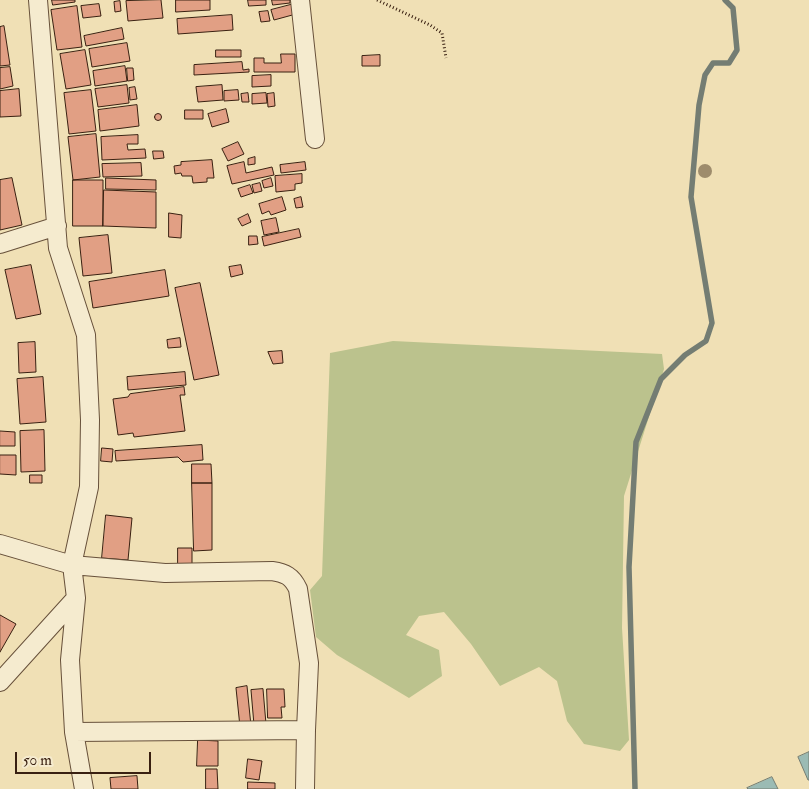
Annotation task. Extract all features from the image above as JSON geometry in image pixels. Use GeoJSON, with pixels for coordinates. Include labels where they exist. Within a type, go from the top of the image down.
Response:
{"type":"FeatureCollection","features":[{"type":"Feature","properties":{"kind":"street"},"geometry":{"type":"LineString","coordinates":[[38,0],[58,248],[86,335],[90,420],[89,488],[72,565],[76,598],[70,660],[74,732],[84,789]]}},
{"type":"Feature","properties":{"kind":"street"},"geometry":{"type":"LineString","coordinates":[[300,0],[315,139]]}},
{"type":"Feature","properties":{"kind":"street"},"geometry":{"type":"LineString","coordinates":[[0,244],[56,226]]}},
{"type":"Feature","properties":{"kind":"street"},"geometry":{"type":"LineString","coordinates":[[0,544],[72,565],[165,573],[272,571],[287,574],[294,580],[298,589],[309,663],[305,789]]}},
{"type":"Feature","properties":{"kind":"street"},"geometry":{"type":"LineString","coordinates":[[0,682],[76,598]]}},
{"type":"Feature","properties":{"kind":"street"},"geometry":{"type":"LineString","coordinates":[[74,732],[306,730]]}},
{"type":"Feature","properties":{"kind":"path"},"geometry":{"type":"LineString","coordinates":[[377,0],[430,25],[442,33],[446,58]]}},
{"type":"Feature","properties":{"kind":"green space"},"geometry":{"type":"Polygon","coordinates":[[[393,341],[662,354],[664,369],[624,496],[622,628],[629,740],[620,751],[584,744],[567,721],[557,681],[539,667],[500,686],[471,644],[444,612],[419,616],[406,635],[439,650],[442,676],[409,698],[337,655],[316,637],[310,590],[322,576],[330,353],[393,341]]]}},
{"type":"Feature","properties":{"kind":"water"},"geometry":{"type":"Polygon","coordinates":[[[809,752],[809,780],[808,780],[798,757],[809,752]]]}},
{"type":"Feature","properties":{"kind":"water"},"geometry":{"type":"Polygon","coordinates":[[[772,777],[778,789],[747,788],[772,777]]]}},
{"type":"Feature","properties":{"kind":"building"},"geometry":{"type":"Polygon","coordinates":[[[52,0],[75,0],[75,2],[53,5],[52,0]]]}},
{"type":"Feature","properties":{"kind":"building"},"geometry":{"type":"Polygon","coordinates":[[[161,0],[163,18],[128,21],[126,1],[161,0]]]}},
{"type":"Feature","properties":{"kind":"building"},"geometry":{"type":"Polygon","coordinates":[[[176,0],[210,0],[210,10],[176,12],[176,0]]]}},
{"type":"Feature","properties":{"kind":"building"},"geometry":{"type":"Polygon","coordinates":[[[248,0],[266,0],[266,5],[249,6],[248,0]]]}},
{"type":"Feature","properties":{"kind":"building"},"geometry":{"type":"Polygon","coordinates":[[[272,0],[290,0],[290,3],[273,5],[272,0]]]}},
{"type":"Feature","properties":{"kind":"building"},"geometry":{"type":"Polygon","coordinates":[[[120,1],[121,11],[115,12],[114,2],[120,1]]]}},
{"type":"Feature","properties":{"kind":"building"},"geometry":{"type":"Polygon","coordinates":[[[99,4],[101,16],[83,18],[81,6],[99,4]]]}},
{"type":"Feature","properties":{"kind":"building"},"geometry":{"type":"Polygon","coordinates":[[[294,4],[296,14],[274,20],[271,10],[294,4]]]}},
{"type":"Feature","properties":{"kind":"building"},"geometry":{"type":"Polygon","coordinates":[[[77,6],[82,47],[57,50],[51,10],[77,6]]]}},
{"type":"Feature","properties":{"kind":"building"},"geometry":{"type":"Polygon","coordinates":[[[268,11],[270,21],[261,22],[259,12],[268,11]]]}},
{"type":"Feature","properties":{"kind":"building"},"geometry":{"type":"Polygon","coordinates":[[[232,15],[233,30],[178,34],[177,19],[232,15]]]}},
{"type":"Feature","properties":{"kind":"building"},"geometry":{"type":"Polygon","coordinates":[[[4,26],[10,65],[0,66],[0,27],[4,26]]]}},
{"type":"Feature","properties":{"kind":"building"},"geometry":{"type":"Polygon","coordinates":[[[122,28],[124,39],[86,46],[84,36],[122,28]]]}},
{"type":"Feature","properties":{"kind":"building"},"geometry":{"type":"Polygon","coordinates":[[[127,43],[130,61],[92,67],[89,49],[127,43]]]}},
{"type":"Feature","properties":{"kind":"building"},"geometry":{"type":"Polygon","coordinates":[[[85,50],[91,85],[66,89],[60,54],[85,50]]]}},
{"type":"Feature","properties":{"kind":"building"},"geometry":{"type":"Polygon","coordinates":[[[216,50],[241,50],[241,57],[216,57],[216,50]]]}},
{"type":"Feature","properties":{"kind":"building"},"geometry":{"type":"Polygon","coordinates":[[[281,54],[295,54],[295,72],[254,72],[254,58],[264,58],[264,63],[281,63],[281,54]]]}},
{"type":"Feature","properties":{"kind":"building"},"geometry":{"type":"Polygon","coordinates":[[[380,55],[380,66],[362,66],[362,56],[380,55]]]}},
{"type":"Feature","properties":{"kind":"building"},"geometry":{"type":"Polygon","coordinates":[[[242,62],[243,70],[249,69],[249,72],[194,75],[194,65],[242,62]]]}},
{"type":"Feature","properties":{"kind":"building"},"geometry":{"type":"Polygon","coordinates":[[[125,66],[127,81],[95,86],[93,71],[125,66]]]}},
{"type":"Feature","properties":{"kind":"building"},"geometry":{"type":"Polygon","coordinates":[[[10,67],[13,86],[0,89],[0,68],[10,67]]]}},
{"type":"Feature","properties":{"kind":"building"},"geometry":{"type":"Polygon","coordinates":[[[127,68],[133,68],[134,80],[128,81],[127,68]]]}},
{"type":"Feature","properties":{"kind":"building"},"geometry":{"type":"Polygon","coordinates":[[[271,75],[271,86],[252,87],[252,76],[271,75]]]}},
{"type":"Feature","properties":{"kind":"building"},"geometry":{"type":"Polygon","coordinates":[[[127,85],[129,103],[98,107],[95,89],[127,85]]]}},
{"type":"Feature","properties":{"kind":"building"},"geometry":{"type":"Polygon","coordinates":[[[222,85],[223,100],[198,102],[196,87],[222,85]]]}},
{"type":"Feature","properties":{"kind":"building"},"geometry":{"type":"Polygon","coordinates":[[[135,87],[137,99],[130,100],[129,88],[135,87]]]}},
{"type":"Feature","properties":{"kind":"building"},"geometry":{"type":"Polygon","coordinates":[[[19,89],[21,116],[0,117],[0,91],[19,89]]]}},
{"type":"Feature","properties":{"kind":"building"},"geometry":{"type":"Polygon","coordinates":[[[91,90],[96,131],[69,134],[64,93],[91,90]]]}},
{"type":"Feature","properties":{"kind":"building"},"geometry":{"type":"Polygon","coordinates":[[[238,90],[239,100],[224,101],[224,91],[238,90]]]}},
{"type":"Feature","properties":{"kind":"building"},"geometry":{"type":"Polygon","coordinates":[[[248,93],[249,102],[242,102],[241,94],[248,93]]]}},
{"type":"Feature","properties":{"kind":"building"},"geometry":{"type":"Polygon","coordinates":[[[266,93],[267,103],[252,104],[252,94],[266,93]]]}},
{"type":"Feature","properties":{"kind":"building"},"geometry":{"type":"Polygon","coordinates":[[[274,93],[275,106],[268,107],[267,94],[274,93]]]}},
{"type":"Feature","properties":{"kind":"building"},"geometry":{"type":"Polygon","coordinates":[[[137,105],[139,126],[100,131],[98,110],[137,105]]]}},
{"type":"Feature","properties":{"kind":"building"},"geometry":{"type":"Polygon","coordinates":[[[226,109],[229,122],[212,127],[208,114],[226,109]]]}},
{"type":"Feature","properties":{"kind":"building"},"geometry":{"type":"Polygon","coordinates":[[[185,110],[203,110],[203,119],[185,119],[185,110]]]}},
{"type":"Feature","properties":{"kind":"building"},"geometry":{"type":"Polygon","coordinates":[[[158,114],[161,117],[158,120],[155,117],[158,114]]]}},
{"type":"Feature","properties":{"kind":"building"},"geometry":{"type":"Polygon","coordinates":[[[96,134],[100,177],[73,180],[68,137],[96,134]]]}},
{"type":"Feature","properties":{"kind":"building"},"geometry":{"type":"Polygon","coordinates":[[[138,135],[138,144],[127,144],[128,150],[145,149],[146,158],[102,160],[101,137],[138,135]]]}},
{"type":"Feature","properties":{"kind":"building"},"geometry":{"type":"Polygon","coordinates":[[[238,142],[244,154],[228,161],[222,149],[238,142]]]}},
{"type":"Feature","properties":{"kind":"building"},"geometry":{"type":"Polygon","coordinates":[[[153,151],[163,151],[164,158],[154,159],[153,151]]]}},
{"type":"Feature","properties":{"kind":"building"},"geometry":{"type":"Polygon","coordinates":[[[255,157],[255,164],[248,165],[248,159],[255,157]]]}},
{"type":"Feature","properties":{"kind":"building"},"geometry":{"type":"Polygon","coordinates":[[[212,160],[214,178],[207,178],[207,182],[193,183],[192,176],[182,176],[181,173],[175,174],[174,166],[181,165],[181,162],[212,160]]]}},
{"type":"Feature","properties":{"kind":"building"},"geometry":{"type":"Polygon","coordinates":[[[244,162],[246,173],[272,167],[274,175],[232,184],[227,166],[244,162]]]}},
{"type":"Feature","properties":{"kind":"building"},"geometry":{"type":"Polygon","coordinates":[[[305,162],[306,170],[281,173],[280,165],[305,162]]]}},
{"type":"Feature","properties":{"kind":"building"},"geometry":{"type":"Polygon","coordinates":[[[141,163],[142,176],[103,177],[102,164],[141,163]]]}},
{"type":"Feature","properties":{"kind":"building"},"geometry":{"type":"Polygon","coordinates":[[[302,174],[302,183],[295,184],[295,190],[276,192],[275,176],[302,174]]]}},
{"type":"Feature","properties":{"kind":"building"},"geometry":{"type":"Polygon","coordinates":[[[12,178],[22,225],[0,230],[0,180],[12,178]]]}},
{"type":"Feature","properties":{"kind":"building"},"geometry":{"type":"Polygon","coordinates":[[[106,178],[156,180],[156,190],[106,189],[106,178]]]}},
{"type":"Feature","properties":{"kind":"building"},"geometry":{"type":"Polygon","coordinates":[[[271,178],[273,186],[264,188],[262,181],[271,178]]]}},
{"type":"Feature","properties":{"kind":"building"},"geometry":{"type":"Polygon","coordinates":[[[73,180],[103,180],[103,226],[73,226],[73,180]]]}},
{"type":"Feature","properties":{"kind":"building"},"geometry":{"type":"Polygon","coordinates":[[[260,183],[262,191],[254,193],[252,185],[260,183]]]}},
{"type":"Feature","properties":{"kind":"building"},"geometry":{"type":"Polygon","coordinates":[[[250,185],[253,193],[241,197],[238,189],[250,185]]]}},
{"type":"Feature","properties":{"kind":"building"},"geometry":{"type":"Polygon","coordinates":[[[104,190],[156,192],[156,228],[103,226],[104,190]]]}},
{"type":"Feature","properties":{"kind":"building"},"geometry":{"type":"Polygon","coordinates":[[[282,197],[286,210],[271,215],[269,211],[262,214],[259,204],[282,197]]]}},
{"type":"Feature","properties":{"kind":"building"},"geometry":{"type":"Polygon","coordinates":[[[301,197],[303,207],[296,208],[294,199],[301,197]]]}},
{"type":"Feature","properties":{"kind":"building"},"geometry":{"type":"Polygon","coordinates":[[[169,213],[182,215],[181,238],[169,237],[169,213]]]}},
{"type":"Feature","properties":{"kind":"building"},"geometry":{"type":"Polygon","coordinates":[[[248,214],[251,222],[242,226],[238,219],[248,214]]]}},
{"type":"Feature","properties":{"kind":"building"},"geometry":{"type":"Polygon","coordinates":[[[276,218],[279,232],[264,235],[261,221],[276,218]]]}},
{"type":"Feature","properties":{"kind":"building"},"geometry":{"type":"Polygon","coordinates":[[[299,229],[301,237],[264,246],[262,237],[299,229]]]}},
{"type":"Feature","properties":{"kind":"building"},"geometry":{"type":"Polygon","coordinates":[[[108,235],[112,273],[83,276],[79,238],[108,235]]]}},
{"type":"Feature","properties":{"kind":"building"},"geometry":{"type":"Polygon","coordinates":[[[249,236],[257,236],[258,244],[249,245],[249,236]]]}},
{"type":"Feature","properties":{"kind":"building"},"geometry":{"type":"Polygon","coordinates":[[[31,265],[41,314],[16,319],[5,270],[31,265]]]}},
{"type":"Feature","properties":{"kind":"building"},"geometry":{"type":"Polygon","coordinates":[[[241,265],[243,274],[231,277],[229,267],[241,265]]]}},
{"type":"Feature","properties":{"kind":"building"},"geometry":{"type":"Polygon","coordinates":[[[165,270],[169,296],[93,308],[89,282],[165,270]]]}},
{"type":"Feature","properties":{"kind":"building"},"geometry":{"type":"Polygon","coordinates":[[[200,283],[219,375],[194,380],[175,288],[200,283]]]}},
{"type":"Feature","properties":{"kind":"building"},"geometry":{"type":"Polygon","coordinates":[[[180,338],[181,347],[168,348],[167,340],[180,338]]]}},
{"type":"Feature","properties":{"kind":"building"},"geometry":{"type":"Polygon","coordinates":[[[35,342],[36,372],[19,373],[18,343],[35,342]]]}},
{"type":"Feature","properties":{"kind":"building"},"geometry":{"type":"Polygon","coordinates":[[[282,351],[283,363],[273,364],[268,352],[282,351]]]}},
{"type":"Feature","properties":{"kind":"building"},"geometry":{"type":"Polygon","coordinates":[[[185,372],[186,385],[128,390],[127,377],[185,372]]]}},
{"type":"Feature","properties":{"kind":"building"},"geometry":{"type":"Polygon","coordinates":[[[43,377],[46,422],[20,424],[17,379],[43,377]]]}},
{"type":"Feature","properties":{"kind":"building"},"geometry":{"type":"Polygon","coordinates":[[[184,387],[185,395],[180,395],[185,431],[134,437],[133,433],[118,435],[113,399],[128,397],[130,394],[184,387]]]}},
{"type":"Feature","properties":{"kind":"building"},"geometry":{"type":"Polygon","coordinates":[[[44,430],[45,471],[21,472],[20,431],[44,430]]]}},
{"type":"Feature","properties":{"kind":"building"},"geometry":{"type":"Polygon","coordinates":[[[0,431],[15,432],[15,446],[0,446],[0,431]]]}},
{"type":"Feature","properties":{"kind":"building"},"geometry":{"type":"Polygon","coordinates":[[[202,445],[203,460],[183,462],[178,457],[116,461],[115,451],[202,445]]]}},
{"type":"Feature","properties":{"kind":"building"},"geometry":{"type":"Polygon","coordinates":[[[102,448],[113,449],[112,462],[101,461],[102,448]]]}},
{"type":"Feature","properties":{"kind":"building"},"geometry":{"type":"Polygon","coordinates":[[[0,455],[16,455],[16,475],[0,474],[0,455]]]}},
{"type":"Feature","properties":{"kind":"building"},"geometry":{"type":"Polygon","coordinates":[[[192,464],[211,464],[212,483],[192,483],[192,464]]]}},
{"type":"Feature","properties":{"kind":"building"},"geometry":{"type":"Polygon","coordinates":[[[30,475],[42,475],[42,483],[30,483],[30,475]]]}},
{"type":"Feature","properties":{"kind":"building"},"geometry":{"type":"Polygon","coordinates":[[[192,483],[212,483],[212,550],[194,551],[192,483]]]}},
{"type":"Feature","properties":{"kind":"building"},"geometry":{"type":"Polygon","coordinates":[[[106,515],[132,518],[128,560],[102,558],[106,515]]]}},
{"type":"Feature","properties":{"kind":"building"},"geometry":{"type":"Polygon","coordinates":[[[178,548],[192,548],[192,564],[178,564],[178,548]]]}},
{"type":"Feature","properties":{"kind":"building"},"geometry":{"type":"Polygon","coordinates":[[[0,615],[16,624],[0,652],[0,615]]]}},
{"type":"Feature","properties":{"kind":"building"},"geometry":{"type":"Polygon","coordinates":[[[247,686],[251,726],[240,727],[236,688],[247,686]]]}},
{"type":"Feature","properties":{"kind":"building"},"geometry":{"type":"Polygon","coordinates":[[[263,689],[266,724],[254,725],[251,690],[263,689]]]}},
{"type":"Feature","properties":{"kind":"building"},"geometry":{"type":"Polygon","coordinates":[[[267,689],[284,689],[285,707],[281,707],[282,718],[268,718],[267,689]]]}},
{"type":"Feature","properties":{"kind":"building"},"geometry":{"type":"Polygon","coordinates":[[[198,740],[218,741],[218,766],[197,766],[198,740]]]}},
{"type":"Feature","properties":{"kind":"building"},"geometry":{"type":"Polygon","coordinates":[[[248,759],[262,761],[259,780],[246,778],[248,759]]]}},
{"type":"Feature","properties":{"kind":"building"},"geometry":{"type":"Polygon","coordinates":[[[206,769],[217,769],[218,789],[206,789],[206,769]]]}},
{"type":"Feature","properties":{"kind":"building"},"geometry":{"type":"Polygon","coordinates":[[[137,776],[138,789],[111,789],[110,778],[137,776]]]}},
{"type":"Feature","properties":{"kind":"building"},"geometry":{"type":"Polygon","coordinates":[[[248,782],[275,783],[275,789],[248,789],[248,782]]]}},
{"type":"Feature","properties":{"kind":"waterway"},"geometry":{"type":"LineString","coordinates":[[635,789],[629,567],[636,442],[661,379],[685,355],[706,341],[712,323],[691,197],[699,105],[705,75],[713,63],[729,63],[737,50],[733,8],[725,0]]}}]}
